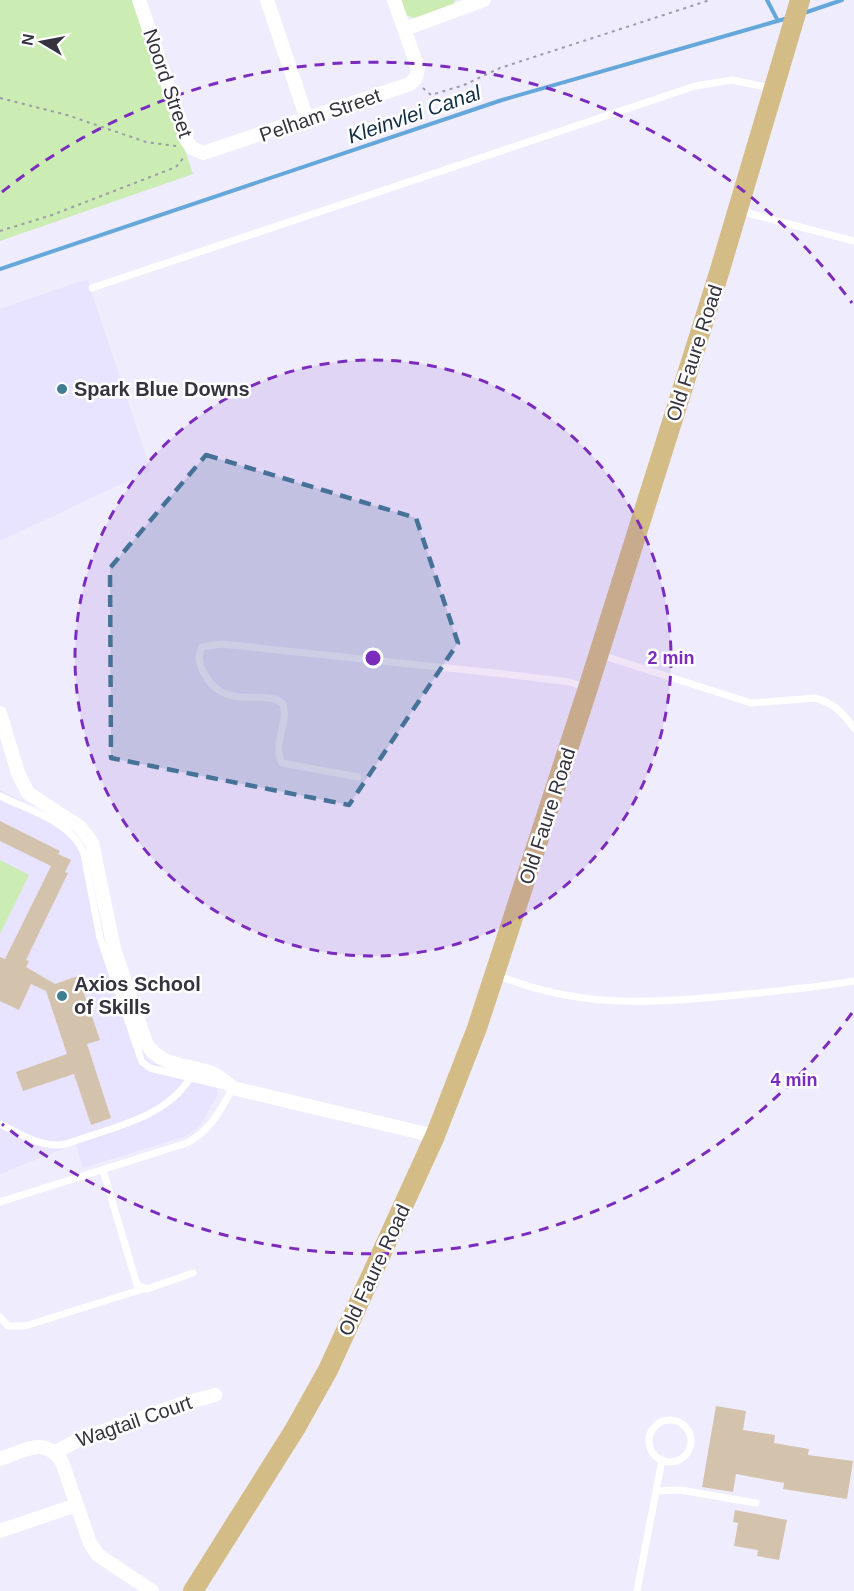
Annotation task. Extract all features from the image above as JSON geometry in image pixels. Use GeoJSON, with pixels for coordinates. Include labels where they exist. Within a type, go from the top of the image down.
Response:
{"type":"FeatureCollection","features":[{"type":"Feature","properties":{"kind":"main road","name":"Old Faure Road"},"geometry":{"type":"LineString","coordinates":[[193,1591],[295,1429],[328,1370],[435,1136],[495,974],[588,688],[738,210],[800,0]]}},
{"type":"Feature","properties":{"kind":"street","name":"Noord Street"},"geometry":{"type":"LineString","coordinates":[[139,0],[187,141],[192,148],[209,152]]}},
{"type":"Feature","properties":{"kind":"street"},"geometry":{"type":"LineString","coordinates":[[267,0],[307,119]]}},
{"type":"Feature","properties":{"kind":"street"},"geometry":{"type":"LineString","coordinates":[[394,0],[416,64],[417,73],[414,80]]}},
{"type":"Feature","properties":{"kind":"street"},"geometry":{"type":"LineString","coordinates":[[405,29],[464,3],[484,0]]}},
{"type":"Feature","properties":{"kind":"street","name":"Pelham Street"},"geometry":{"type":"LineString","coordinates":[[209,152],[406,86],[414,80]]}},
{"type":"Feature","properties":{"kind":"street"},"geometry":{"type":"LineString","coordinates":[[0,713],[18,773],[28,793],[80,827],[92,843],[114,949],[146,1043],[152,1053],[170,1063],[212,1072],[233,1088],[435,1136]]}},
{"type":"Feature","properties":{"kind":"street","name":"Wagtail Court"},"geometry":{"type":"LineString","coordinates":[[56,1452],[80,1439],[178,1404],[215,1395]]}},
{"type":"Feature","properties":{"kind":"street"},"geometry":{"type":"LineString","coordinates":[[0,1459],[42,1446],[56,1452],[90,1543],[98,1555],[152,1591]]}},
{"type":"Feature","properties":{"kind":"street"},"geometry":{"type":"LineString","coordinates":[[0,1531],[76,1505]]}},
{"type":"Feature","properties":{"kind":"lane"},"geometry":{"type":"LineString","coordinates":[[92,288],[694,86],[732,80],[774,88]]}},
{"type":"Feature","properties":{"kind":"lane"},"geometry":{"type":"LineString","coordinates":[[738,210],[854,241]]}},
{"type":"Feature","properties":{"kind":"lane"},"geometry":{"type":"LineString","coordinates":[[358,777],[282,763],[279,750],[283,704],[270,698],[242,699],[224,692],[207,678],[202,669],[199,653],[202,647],[222,644],[504,674],[570,682],[588,688]]}},
{"type":"Feature","properties":{"kind":"lane"},"geometry":{"type":"LineString","coordinates":[[598,654],[751,703],[815,698],[825,700],[843,714],[854,728]]}},
{"type":"Feature","properties":{"kind":"lane"},"geometry":{"type":"LineString","coordinates":[[0,796],[63,828],[79,843],[84,854],[100,938],[141,1059],[150,1068],[233,1088],[203,1134],[158,1154],[0,1202]]}},
{"type":"Feature","properties":{"kind":"lane"},"geometry":{"type":"LineString","coordinates":[[495,974],[529,988],[610,1003],[676,1001],[780,992],[854,981]]}},
{"type":"Feature","properties":{"kind":"lane"},"geometry":{"type":"LineString","coordinates":[[0,1124],[40,1143],[56,1146],[66,1144],[155,1111],[178,1095],[190,1078]]}},
{"type":"Feature","properties":{"kind":"lane"},"geometry":{"type":"LineString","coordinates":[[103,1170],[137,1285],[143,1289]]}},
{"type":"Feature","properties":{"kind":"lane"},"geometry":{"type":"LineString","coordinates":[[0,1317],[8,1326],[25,1326],[193,1273]]}},
{"type":"Feature","properties":{"kind":"lane"},"geometry":{"type":"LineString","coordinates":[[666,1420],[678,1421],[689,1434],[688,1451],[679,1459],[662,1460],[650,1447],[652,1430],[666,1420]]}},
{"type":"Feature","properties":{"kind":"lane"},"geometry":{"type":"LineString","coordinates":[[637,1591],[662,1460]]}},
{"type":"Feature","properties":{"kind":"lane"},"geometry":{"type":"LineString","coordinates":[[657,1491],[680,1490],[756,1503]]}},
{"type":"Feature","properties":{"kind":"path"},"geometry":{"type":"LineString","coordinates":[[414,80],[432,95],[464,86],[500,68],[710,0]]}},
{"type":"Feature","properties":{"kind":"path"},"geometry":{"type":"LineString","coordinates":[[0,98],[67,115],[146,142],[192,148]]}},
{"type":"Feature","properties":{"kind":"path"},"geometry":{"type":"LineString","coordinates":[[0,231],[52,215],[176,167],[192,148]]}},
{"type":"Feature","properties":{"kind":"highlighted area"},"geometry":{"type":"Polygon","coordinates":[[[206,455],[416,518],[458,643],[349,805],[111,758],[110,568],[206,455]]]}},
{"type":"Feature","properties":{"kind":"shaded area","name":"Spark Blue Downs"},"geometry":{"type":"Polygon","coordinates":[[[87,279],[151,470],[0,541],[0,309],[87,279]]]}},
{"type":"Feature","properties":{"kind":"shaded area","name":"Axios School of Skills"},"geometry":{"type":"Polygon","coordinates":[[[0,790],[69,825],[84,842],[90,857],[105,938],[146,1058],[153,1063],[212,1078],[217,1087],[217,1096],[200,1126],[186,1136],[83,1168],[76,1144],[0,1174],[0,790]]]}},
{"type":"Feature","properties":{"kind":"green space"},"geometry":{"type":"Polygon","coordinates":[[[0,0],[135,0],[193,174],[0,241],[0,0]]]}},
{"type":"Feature","properties":{"kind":"green space"},"geometry":{"type":"Polygon","coordinates":[[[400,0],[455,0],[453,5],[414,18],[406,15],[400,0]]]}},
{"type":"Feature","properties":{"kind":"green space"},"geometry":{"type":"Polygon","coordinates":[[[0,860],[29,875],[0,934],[0,860]]]}},
{"type":"Feature","properties":{"kind":"building"},"geometry":{"type":"Polygon","coordinates":[[[0,821],[60,851],[58,854],[71,860],[65,872],[68,873],[26,960],[29,961],[26,967],[55,984],[78,976],[100,1040],[87,1044],[111,1118],[91,1125],[74,1074],[23,1091],[16,1072],[67,1054],[46,991],[31,984],[19,1010],[0,1001],[0,957],[5,959],[51,866],[0,841],[0,821]]]}},
{"type":"Feature","properties":{"kind":"building"},"geometry":{"type":"Polygon","coordinates":[[[716,1406],[746,1411],[743,1430],[775,1435],[774,1443],[809,1449],[808,1455],[853,1461],[847,1499],[783,1489],[784,1483],[736,1474],[733,1492],[702,1487],[716,1406]]]}},
{"type":"Feature","properties":{"kind":"building"},"geometry":{"type":"Polygon","coordinates":[[[735,1510],[787,1520],[779,1560],[757,1556],[758,1550],[734,1546],[738,1523],[733,1522],[735,1510]]]}},
{"type":"Feature","properties":{"kind":"waterway"},"geometry":{"type":"LineString","coordinates":[[767,0],[778,21]]}},
{"type":"Feature","properties":{"kind":"waterway","name":"Kleinvlei Canal"},"geometry":{"type":"LineString","coordinates":[[804,13],[842,0]]}},
{"type":"Feature","properties":{"kind":"waterway","name":"Kleinvlei Canal"},"geometry":{"type":"LineString","coordinates":[[0,269],[502,100],[788,18]]}},
{"type":"Feature","properties":{"kind":"place","name":"Spark Blue Downs"},"geometry":{"type":"Point","coordinates":[62,389]}},
{"type":"Feature","properties":{"kind":"place","name":"Axios School of Skills"},"geometry":{"type":"Point","coordinates":[62,996]}}]}
